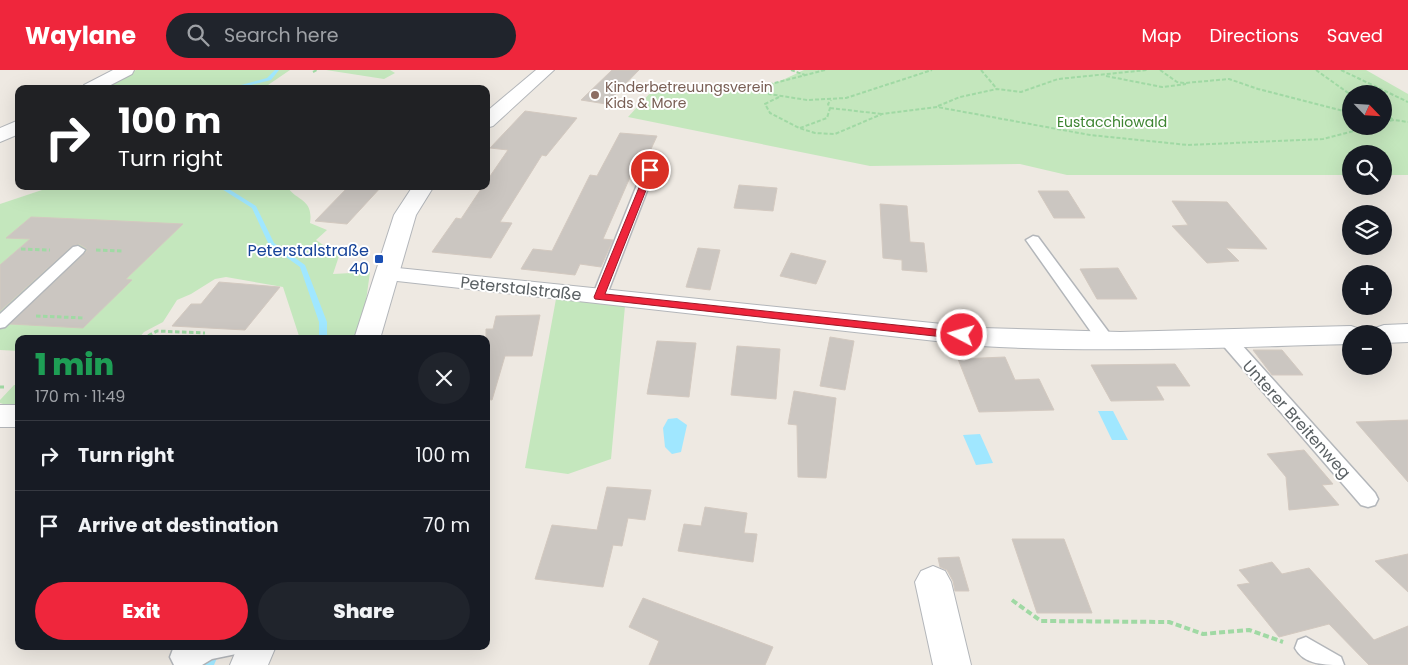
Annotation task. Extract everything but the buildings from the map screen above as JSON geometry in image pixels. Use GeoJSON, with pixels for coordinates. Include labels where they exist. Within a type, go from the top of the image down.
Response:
{"type":"FeatureCollection","features":[{"type":"Feature","properties":{"kind":"street"},"geometry":{"type":"LineString","coordinates":[[98,85],[126,70]]}},
{"type":"Feature","properties":{"kind":"street"},"geometry":{"type":"LineString","coordinates":[[490,119],[546,70]]}},
{"type":"Feature","properties":{"kind":"street"},"geometry":{"type":"LineString","coordinates":[[0,136],[15,128]]}},
{"type":"Feature","properties":{"kind":"street"},"geometry":{"type":"LineString","coordinates":[[368,335],[404,215],[421,190]]}},
{"type":"Feature","properties":{"kind":"street","name":"Peterstalstraße"},"geometry":{"type":"LineString","coordinates":[[388,274],[1041,342]]}},
{"type":"Feature","properties":{"kind":"street"},"geometry":{"type":"LineString","coordinates":[[1392,334],[1408,333]]}},
{"type":"Feature","properties":{"kind":"street","name":"Unterer Breitenweg"},"geometry":{"type":"LineString","coordinates":[[1041,342],[1342,335]]}},
{"type":"Feature","properties":{"kind":"street"},"geometry":{"type":"LineString","coordinates":[[0,416],[15,416]]}},
{"type":"Feature","properties":{"kind":"street"},"geometry":{"type":"LineString","coordinates":[[933,582],[952,665]]}},
{"type":"Feature","properties":{"kind":"street"},"geometry":{"type":"LineString","coordinates":[[249,665],[255,650]]}},
{"type":"Feature","properties":{"kind":"lane"},"geometry":{"type":"LineString","coordinates":[[599,297],[650,170]]}},
{"type":"Feature","properties":{"kind":"lane"},"geometry":{"type":"LineString","coordinates":[[1033,240],[1107,342]]}},
{"type":"Feature","properties":{"kind":"lane"},"geometry":{"type":"LineString","coordinates":[[4,319],[78,250]]}},
{"type":"Feature","properties":{"kind":"lane","name":"Unterer Breitenweg"},"geometry":{"type":"LineString","coordinates":[[1226,338],[1368,499]]}},
{"type":"Feature","properties":{"kind":"lane"},"geometry":{"type":"LineString","coordinates":[[1306,648],[1333,665]]}},
{"type":"Feature","properties":{"kind":"lane"},"geometry":{"type":"LineString","coordinates":[[181,657],[196,657],[207,650]]}},
{"type":"Feature","properties":{"kind":"path"},"geometry":{"type":"LineString","coordinates":[[313,72],[317,70]]}},
{"type":"Feature","properties":{"kind":"path"},"geometry":{"type":"LineString","coordinates":[[792,70],[805,75]]}},
{"type":"Feature","properties":{"kind":"path"},"geometry":{"type":"LineString","coordinates":[[825,70],[772,84],[767,90],[769,94],[779,97],[808,101],[832,100],[846,98],[932,70]]}},
{"type":"Feature","properties":{"kind":"path"},"geometry":{"type":"LineString","coordinates":[[981,70],[997,89]]}},
{"type":"Feature","properties":{"kind":"path"},"geometry":{"type":"LineString","coordinates":[[779,97],[765,104],[770,114],[815,134],[835,134],[882,114],[936,107],[960,97],[997,89],[1021,92],[1058,79],[1147,70]]}},
{"type":"Feature","properties":{"kind":"path"},"geometry":{"type":"LineString","coordinates":[[1160,70],[1171,80],[1186,83],[1228,79],[1342,111]]}},
{"type":"Feature","properties":{"kind":"path"},"geometry":{"type":"LineString","coordinates":[[1316,70],[1342,89]]}},
{"type":"Feature","properties":{"kind":"path"},"geometry":{"type":"LineString","coordinates":[[1341,70],[1408,102]]}},
{"type":"Feature","properties":{"kind":"path"},"geometry":{"type":"LineString","coordinates":[[1100,75],[1134,80],[1162,87],[1179,86],[1186,83]]}},
{"type":"Feature","properties":{"kind":"path"},"geometry":{"type":"LineString","coordinates":[[799,128],[827,118],[830,108],[828,104],[832,100]]}},
{"type":"Feature","properties":{"kind":"path"},"geometry":{"type":"LineString","coordinates":[[936,107],[1090,135],[1188,146],[1323,139],[1342,134]]}},
{"type":"Feature","properties":{"kind":"path"},"geometry":{"type":"LineString","coordinates":[[830,108],[882,114]]}},
{"type":"Feature","properties":{"kind":"path"},"geometry":{"type":"LineString","coordinates":[[1394,120],[1408,122]]}},
{"type":"Feature","properties":{"kind":"path"},"geometry":{"type":"LineString","coordinates":[[4,319],[85,318]]}},
{"type":"Feature","properties":{"kind":"path"},"geometry":{"type":"LineString","coordinates":[[150,335],[157,331],[205,333]]}},
{"type":"Feature","properties":{"kind":"path"},"geometry":{"type":"LineString","coordinates":[[1012,600],[1041,621],[1169,622],[1202,634],[1249,630],[1306,648]]}},
{"type":"Feature","properties":{"kind":"green space"},"geometry":{"type":"Polygon","coordinates":[[[136,70],[290,70],[268,85],[109,85],[136,70]]]}},
{"type":"Feature","properties":{"kind":"green space"},"geometry":{"type":"Polygon","coordinates":[[[326,70],[390,70],[395,73],[384,79],[326,70]]]}},
{"type":"Feature","properties":{"kind":"green space","name":"Eustacchiowald"},"geometry":{"type":"Polygon","coordinates":[[[804,70],[1366,70],[1408,94],[1408,175],[1392,175],[1392,145],[1342,145],[1342,175],[1067,175],[1020,164],[870,166],[628,117],[652,91],[776,83],[804,70]]]}},
{"type":"Feature","properties":{"kind":"green space"},"geometry":{"type":"Polygon","coordinates":[[[42,190],[289,190],[307,204],[310,223],[327,230],[316,240],[339,256],[333,274],[370,272],[366,301],[357,335],[299,335],[283,287],[226,277],[215,279],[191,294],[177,300],[163,322],[141,335],[15,335],[15,351],[0,350],[0,204],[42,190]]]}},
{"type":"Feature","properties":{"kind":"green space"},"geometry":{"type":"Polygon","coordinates":[[[556,299],[625,306],[611,459],[568,474],[525,468],[556,299]]]}},
{"type":"Feature","properties":{"kind":"green space"},"geometry":{"type":"Polygon","coordinates":[[[15,385],[15,408],[0,403],[0,400],[15,385]]]}},
{"type":"Feature","properties":{"kind":"water"},"geometry":{"type":"Polygon","coordinates":[[[1098,411],[1113,411],[1128,440],[1112,440],[1098,411]]]}},
{"type":"Feature","properties":{"kind":"water"},"geometry":{"type":"Polygon","coordinates":[[[677,418],[687,425],[681,452],[672,454],[665,447],[663,428],[668,419],[677,418]]]}},
{"type":"Feature","properties":{"kind":"water"},"geometry":{"type":"Polygon","coordinates":[[[980,434],[993,463],[976,465],[963,435],[980,434]]]}},
{"type":"Feature","properties":{"kind":"waterway"},"geometry":{"type":"LineString","coordinates":[[244,85],[269,79],[277,70]]}},
{"type":"Feature","properties":{"kind":"waterway"},"geometry":{"type":"LineString","coordinates":[[226,190],[254,207],[271,244],[303,266],[323,322],[323,335]]}},
{"type":"Feature","properties":{"kind":"waterway"},"geometry":{"type":"LineString","coordinates":[[209,665],[215,651]]}},
{"type":"Feature","properties":{"kind":"place","name":"Kinderbetreuungsverein Kids & More"},"geometry":{"type":"Point","coordinates":[595,95]}},
{"type":"Feature","properties":{"kind":"place","name":"Peterstalstraße 40"},"geometry":{"type":"Point","coordinates":[379,259]}},
{"type":"Feature","properties":{"kind":"route"},"geometry":{"type":"LineString","coordinates":[[650,170],[599,297],[962,335]]}}]}
